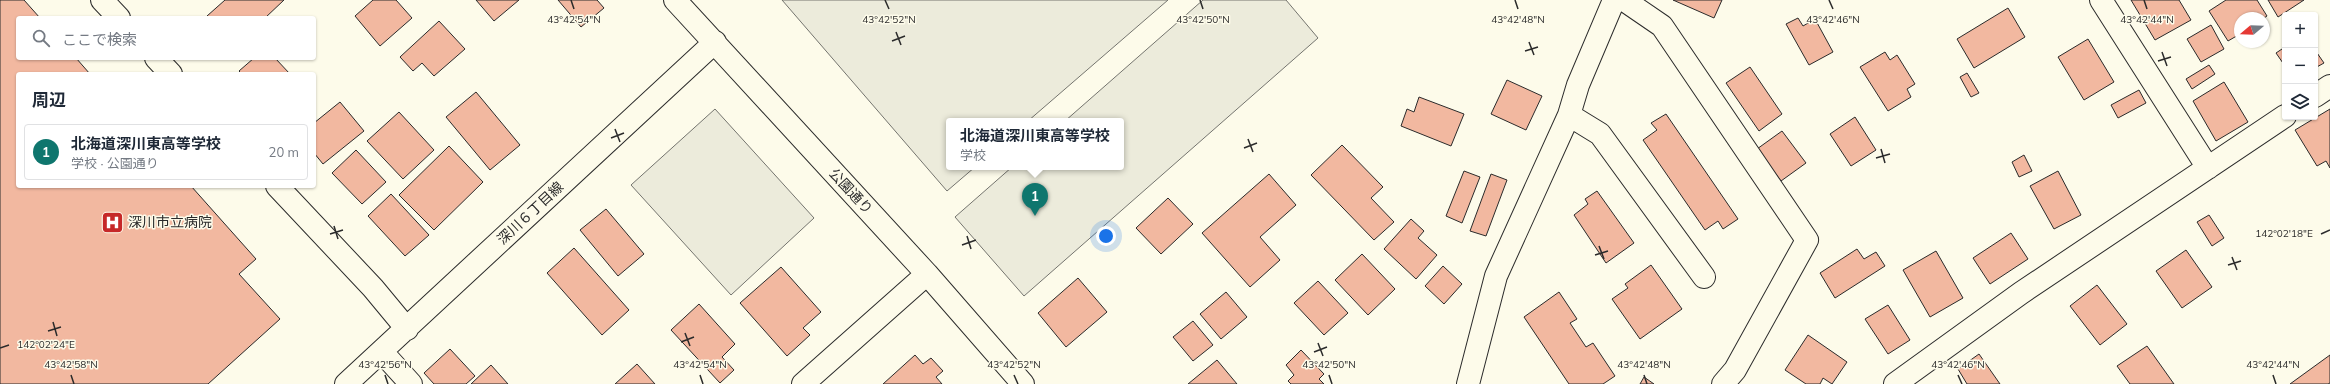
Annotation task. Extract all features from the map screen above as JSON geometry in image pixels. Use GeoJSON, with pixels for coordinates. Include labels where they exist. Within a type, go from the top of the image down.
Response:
{"type":"FeatureCollection","features":[{"type":"Feature","properties":{"kind":"street"},"geometry":{"type":"LineString","coordinates":[[102,0],[117,16]]}},
{"type":"Feature","properties":{"kind":"street","name":"公園通り"},"geometry":{"type":"LineString","coordinates":[[675,0],[927,274],[1024,384]]}},
{"type":"Feature","properties":{"kind":"street"},"geometry":{"type":"LineString","coordinates":[[1468,384],[1496,276],[1569,114],[1578,85],[1614,0]]}},
{"type":"Feature","properties":{"kind":"street"},"geometry":{"type":"LineString","coordinates":[[1624,0],[1662,26],[1807,240],[1735,370],[1723,384]]}},
{"type":"Feature","properties":{"kind":"street"},"geometry":{"type":"LineString","coordinates":[[2101,0],[2208,168]]}},
{"type":"Feature","properties":{"kind":"street","name":"深川６丁目線"},"geometry":{"type":"LineString","coordinates":[[346,384],[407,329],[678,74],[714,42]]}},
{"type":"Feature","properties":{"kind":"street"},"geometry":{"type":"LineString","coordinates":[[158,60],[169,72]]}},
{"type":"Feature","properties":{"kind":"street"},"geometry":{"type":"LineString","coordinates":[[2318,94],[2330,86]]}},
{"type":"Feature","properties":{"kind":"street"},"geometry":{"type":"LineString","coordinates":[[1569,114],[1600,134],[1704,277]]}},
{"type":"Feature","properties":{"kind":"street"},"geometry":{"type":"LineString","coordinates":[[1895,384],[2021,293],[2282,118]]}},
{"type":"Feature","properties":{"kind":"street"},"geometry":{"type":"LineString","coordinates":[[279,188],[373,288],[407,329]]}},
{"type":"Feature","properties":{"kind":"street"},"geometry":{"type":"LineString","coordinates":[[803,384],[927,274]]}},
{"type":"Feature","properties":{"kind":"street"},"geometry":{"type":"LineString","coordinates":[[382,352],[412,384]]}},
{"type":"Feature","properties":{"kind":"shaded area"},"geometry":{"type":"Polygon","coordinates":[[[782,0],[1168,0],[1031,118],[946,118],[946,170],[972,170],[947,191],[782,0]]]}},
{"type":"Feature","properties":{"kind":"shaded area"},"geometry":{"type":"Polygon","coordinates":[[[1203,0],[1286,0],[1318,38],[1024,296],[955,217],[1009,170],[1124,170],[1124,118],[1068,118],[1203,0]]]}},
{"type":"Feature","properties":{"kind":"shaded area"},"geometry":{"type":"Polygon","coordinates":[[[715,109],[814,218],[731,295],[631,185],[715,109]]]}},
{"type":"Feature","properties":{"kind":"building","name":"深川市立病院"},"geometry":{"type":"Polygon","coordinates":[[[0,0],[24,0],[38,16],[16,16],[16,60],[78,60],[88,72],[16,72],[16,188],[193,188],[256,259],[239,274],[280,319],[208,384],[0,384],[0,0]]]}},
{"type":"Feature","properties":{"kind":"building"},"geometry":{"type":"Polygon","coordinates":[[[225,0],[284,0],[267,16],[207,16],[225,0]]]}},
{"type":"Feature","properties":{"kind":"building"},"geometry":{"type":"Polygon","coordinates":[[[373,0],[396,0],[412,18],[380,46],[355,16],[373,0]]]}},
{"type":"Feature","properties":{"kind":"building"},"geometry":{"type":"Polygon","coordinates":[[[476,0],[519,0],[494,21],[476,0]]]}},
{"type":"Feature","properties":{"kind":"building"},"geometry":{"type":"Polygon","coordinates":[[[558,0],[597,0],[604,8],[581,27],[558,0]]]}},
{"type":"Feature","properties":{"kind":"building"},"geometry":{"type":"Polygon","coordinates":[[[1673,0],[1722,0],[1714,18],[1673,0]]]}},
{"type":"Feature","properties":{"kind":"building"},"geometry":{"type":"Polygon","coordinates":[[[2131,0],[2179,0],[2191,20],[2155,40],[2131,0]]]}},
{"type":"Feature","properties":{"kind":"building"},"geometry":{"type":"Polygon","coordinates":[[[2226,0],[2257,0],[2264,12],[2234,12],[2234,38],[2228,41],[2209,11],[2226,0]]]}},
{"type":"Feature","properties":{"kind":"building"},"geometry":{"type":"Polygon","coordinates":[[[2268,0],[2304,0],[2286,12],[2282,12],[2282,14],[2278,17],[2268,0]]]}},
{"type":"Feature","properties":{"kind":"building"},"geometry":{"type":"Polygon","coordinates":[[[2008,8],[2025,37],[1974,68],[1957,39],[2008,8]]]}},
{"type":"Feature","properties":{"kind":"building"},"geometry":{"type":"Polygon","coordinates":[[[1798,18],[1803,26],[1815,19],[1833,52],[1809,65],[1786,24],[1798,18]]]}},
{"type":"Feature","properties":{"kind":"building"},"geometry":{"type":"Polygon","coordinates":[[[439,21],[465,49],[434,76],[422,63],[413,71],[400,57],[439,21]]]}},
{"type":"Feature","properties":{"kind":"building"},"geometry":{"type":"Polygon","coordinates":[[[2211,25],[2224,49],[2201,62],[2187,39],[2211,25]]]}},
{"type":"Feature","properties":{"kind":"building"},"geometry":{"type":"Polygon","coordinates":[[[2088,39],[2114,82],[2084,100],[2058,57],[2088,39]]]}},
{"type":"Feature","properties":{"kind":"building"},"geometry":{"type":"Polygon","coordinates":[[[2282,49],[2282,62],[2276,53],[2282,49]]]}},
{"type":"Feature","properties":{"kind":"building"},"geometry":{"type":"Polygon","coordinates":[[[1885,52],[1890,60],[1897,55],[1915,84],[1907,89],[1911,97],[1888,111],[1860,67],[1885,52]]]}},
{"type":"Feature","properties":{"kind":"building"},"geometry":{"type":"Polygon","coordinates":[[[2318,54],[2324,63],[2318,66],[2318,54]]]}},
{"type":"Feature","properties":{"kind":"building"},"geometry":{"type":"Polygon","coordinates":[[[252,60],[277,60],[288,72],[240,72],[239,71],[252,60]]]}},
{"type":"Feature","properties":{"kind":"building"},"geometry":{"type":"Polygon","coordinates":[[[2209,65],[2215,74],[2192,89],[2186,79],[2209,65]]]}},
{"type":"Feature","properties":{"kind":"building"},"geometry":{"type":"Polygon","coordinates":[[[1750,67],[1782,114],[1759,131],[1726,83],[1750,67]]]}},
{"type":"Feature","properties":{"kind":"building"},"geometry":{"type":"Polygon","coordinates":[[[1967,73],[1979,93],[1971,97],[1960,77],[1967,73]]]}},
{"type":"Feature","properties":{"kind":"building"},"geometry":{"type":"Polygon","coordinates":[[[1507,80],[1542,96],[1526,130],[1491,114],[1507,80]]]}},
{"type":"Feature","properties":{"kind":"building"},"geometry":{"type":"Polygon","coordinates":[[[2224,82],[2248,122],[2216,141],[2193,101],[2224,82]]]}},
{"type":"Feature","properties":{"kind":"building"},"geometry":{"type":"Polygon","coordinates":[[[2139,90],[2146,103],[2118,118],[2111,105],[2139,90]]]}},
{"type":"Feature","properties":{"kind":"building"},"geometry":{"type":"Polygon","coordinates":[[[476,92],[520,145],[490,170],[446,117],[476,92]]]}},
{"type":"Feature","properties":{"kind":"building"},"geometry":{"type":"Polygon","coordinates":[[[1419,97],[1464,114],[1451,146],[1401,126],[1407,109],[1414,112],[1419,97]]]}},
{"type":"Feature","properties":{"kind":"building"},"geometry":{"type":"Polygon","coordinates":[[[340,102],[364,131],[323,164],[316,155],[316,121],[340,102]]]}},
{"type":"Feature","properties":{"kind":"building"},"geometry":{"type":"Polygon","coordinates":[[[2330,109],[2330,168],[2326,161],[2317,166],[2295,130],[2312,120],[2318,120],[2318,116],[2330,109]]]}},
{"type":"Feature","properties":{"kind":"building"},"geometry":{"type":"Polygon","coordinates":[[[399,112],[434,150],[403,179],[367,141],[399,112]]]}},
{"type":"Feature","properties":{"kind":"building"},"geometry":{"type":"Polygon","coordinates":[[[1666,114],[1738,219],[1723,229],[1718,221],[1705,230],[1643,140],[1657,130],[1651,123],[1666,114]]]}},
{"type":"Feature","properties":{"kind":"building"},"geometry":{"type":"Polygon","coordinates":[[[1855,117],[1876,150],[1851,166],[1830,134],[1855,117]]]}},
{"type":"Feature","properties":{"kind":"building"},"geometry":{"type":"Polygon","coordinates":[[[1782,131],[1806,163],[1781,181],[1757,149],[1782,131]]]}},
{"type":"Feature","properties":{"kind":"building"},"geometry":{"type":"Polygon","coordinates":[[[1342,145],[1383,187],[1371,198],[1394,222],[1374,240],[1311,175],[1342,145]]]}},
{"type":"Feature","properties":{"kind":"building"},"geometry":{"type":"Polygon","coordinates":[[[449,146],[483,182],[434,230],[399,195],[449,146]]]}},
{"type":"Feature","properties":{"kind":"building"},"geometry":{"type":"Polygon","coordinates":[[[356,150],[386,182],[362,204],[332,173],[356,150]]]}},
{"type":"Feature","properties":{"kind":"building"},"geometry":{"type":"Polygon","coordinates":[[[2024,155],[2032,171],[2019,177],[2012,162],[2024,155]]]}},
{"type":"Feature","properties":{"kind":"building"},"geometry":{"type":"Polygon","coordinates":[[[1464,171],[1480,177],[1462,223],[1446,216],[1464,171]]]}},
{"type":"Feature","properties":{"kind":"building"},"geometry":{"type":"Polygon","coordinates":[[[2058,171],[2081,215],[2054,229],[2030,186],[2058,171]]]}},
{"type":"Feature","properties":{"kind":"building"},"geometry":{"type":"Polygon","coordinates":[[[1269,174],[1296,205],[1260,237],[1280,260],[1250,287],[1202,233],[1269,174]]]}},
{"type":"Feature","properties":{"kind":"building"},"geometry":{"type":"Polygon","coordinates":[[[1491,174],[1507,180],[1486,236],[1470,231],[1491,174]]]}},
{"type":"Feature","properties":{"kind":"building"},"geometry":{"type":"Polygon","coordinates":[[[1597,191],[1634,243],[1606,263],[1574,215],[1588,204],[1585,199],[1597,191]]]}},
{"type":"Feature","properties":{"kind":"building"},"geometry":{"type":"Polygon","coordinates":[[[391,194],[429,235],[405,256],[368,216],[391,194]]]}},
{"type":"Feature","properties":{"kind":"building"},"geometry":{"type":"Polygon","coordinates":[[[1168,198],[1193,224],[1161,254],[1136,228],[1168,198]]]}},
{"type":"Feature","properties":{"kind":"building"},"geometry":{"type":"Polygon","coordinates":[[[606,209],[644,254],[618,276],[580,230],[606,209]]]}},
{"type":"Feature","properties":{"kind":"building"},"geometry":{"type":"Polygon","coordinates":[[[2209,215],[2224,238],[2212,246],[2197,222],[2209,215]]]}},
{"type":"Feature","properties":{"kind":"building"},"geometry":{"type":"Polygon","coordinates":[[[1411,219],[1424,231],[1418,238],[1437,255],[1416,279],[1384,249],[1411,219]]]}},
{"type":"Feature","properties":{"kind":"building"},"geometry":{"type":"Polygon","coordinates":[[[2011,233],[2028,259],[1990,284],[1973,258],[2011,233]]]}},
{"type":"Feature","properties":{"kind":"building"},"geometry":{"type":"Polygon","coordinates":[[[574,248],[629,310],[602,335],[547,273],[574,248]]]}},
{"type":"Feature","properties":{"kind":"building"},"geometry":{"type":"Polygon","coordinates":[[[1857,249],[1864,259],[1876,252],[1885,266],[1835,298],[1820,273],[1857,249]]]}},
{"type":"Feature","properties":{"kind":"building"},"geometry":{"type":"Polygon","coordinates":[[[2186,250],[2212,287],[2182,308],[2156,271],[2186,250]]]}},
{"type":"Feature","properties":{"kind":"building"},"geometry":{"type":"Polygon","coordinates":[[[1936,251],[1963,298],[1930,317],[1903,270],[1936,251]]]}},
{"type":"Feature","properties":{"kind":"building"},"geometry":{"type":"Polygon","coordinates":[[[1362,254],[1395,289],[1368,315],[1335,280],[1362,254]]]}},
{"type":"Feature","properties":{"kind":"building"},"geometry":{"type":"Polygon","coordinates":[[[1651,265],[1682,309],[1640,339],[1612,299],[1628,288],[1625,284],[1651,265]]]}},
{"type":"Feature","properties":{"kind":"building"},"geometry":{"type":"Polygon","coordinates":[[[1443,266],[1462,284],[1444,304],[1425,286],[1443,266]]]}},
{"type":"Feature","properties":{"kind":"building"},"geometry":{"type":"Polygon","coordinates":[[[781,267],[821,312],[803,328],[810,335],[787,356],[740,303],[781,267]]]}},
{"type":"Feature","properties":{"kind":"building"},"geometry":{"type":"Polygon","coordinates":[[[1078,278],[1107,312],[1066,347],[1038,313],[1078,278]]]}},
{"type":"Feature","properties":{"kind":"building"},"geometry":{"type":"Polygon","coordinates":[[[1318,281],[1348,313],[1324,335],[1294,303],[1318,281]]]}},
{"type":"Feature","properties":{"kind":"building"},"geometry":{"type":"Polygon","coordinates":[[[2097,285],[2127,324],[2100,345],[2070,306],[2097,285]]]}},
{"type":"Feature","properties":{"kind":"building"},"geometry":{"type":"Polygon","coordinates":[[[1226,292],[1247,317],[1221,339],[1200,314],[1226,292]]]}},
{"type":"Feature","properties":{"kind":"building"},"geometry":{"type":"Polygon","coordinates":[[[1559,292],[1577,319],[1570,323],[1586,347],[1593,343],[1615,376],[1603,384],[1569,384],[1524,317],[1559,292]]]}},
{"type":"Feature","properties":{"kind":"building"},"geometry":{"type":"Polygon","coordinates":[[[699,304],[735,344],[722,357],[734,370],[720,383],[671,330],[699,304]]]}},
{"type":"Feature","properties":{"kind":"building"},"geometry":{"type":"Polygon","coordinates":[[[1888,305],[1910,340],[1888,354],[1865,319],[1888,305]]]}},
{"type":"Feature","properties":{"kind":"building"},"geometry":{"type":"Polygon","coordinates":[[[1193,321],[1213,345],[1193,361],[1173,337],[1193,321]]]}},
{"type":"Feature","properties":{"kind":"building"},"geometry":{"type":"Polygon","coordinates":[[[1808,335],[1847,362],[1832,384],[1823,378],[1820,384],[1806,384],[1785,370],[1808,335]]]}},
{"type":"Feature","properties":{"kind":"building"},"geometry":{"type":"Polygon","coordinates":[[[2147,346],[2174,384],[2130,384],[2117,366],[2147,346]]]}},
{"type":"Feature","properties":{"kind":"building"},"geometry":{"type":"Polygon","coordinates":[[[450,349],[475,376],[466,384],[434,384],[424,373],[450,349]]]}},
{"type":"Feature","properties":{"kind":"building"},"geometry":{"type":"Polygon","coordinates":[[[1301,350],[1324,374],[1319,379],[1324,384],[1291,384],[1288,381],[1294,375],[1286,365],[1301,350]]]}},
{"type":"Feature","properties":{"kind":"building"},"geometry":{"type":"Polygon","coordinates":[[[1979,354],[2000,384],[1967,384],[1958,369],[1979,354]]]}},
{"type":"Feature","properties":{"kind":"building"},"geometry":{"type":"Polygon","coordinates":[[[915,355],[923,364],[931,358],[943,371],[936,377],[942,384],[883,384],[915,355]]]}},
{"type":"Feature","properties":{"kind":"building"},"geometry":{"type":"Polygon","coordinates":[[[2330,355],[2330,383],[2290,384],[2330,355]]]}},
{"type":"Feature","properties":{"kind":"building"},"geometry":{"type":"Polygon","coordinates":[[[1217,360],[1237,384],[1188,384],[1217,360]]]}},
{"type":"Feature","properties":{"kind":"building"},"geometry":{"type":"Polygon","coordinates":[[[637,364],[655,384],[615,384],[637,364]]]}},
{"type":"Feature","properties":{"kind":"building"},"geometry":{"type":"Polygon","coordinates":[[[491,365],[508,384],[471,384],[491,365]]]}},
{"type":"Feature","properties":{"kind":"building"},"geometry":{"type":"Polygon","coordinates":[[[1644,377],[1654,384],[1640,384],[1644,377]]]}},
{"type":"Feature","properties":{"kind":"place","name":"北海道深川東高等学校"},"geometry":{"type":"Point","coordinates":[1035,216]}},
{"type":"Feature","properties":{"kind":"place","name":"深川市立病院"},"geometry":{"type":"Point","coordinates":[112,222]}}]}
